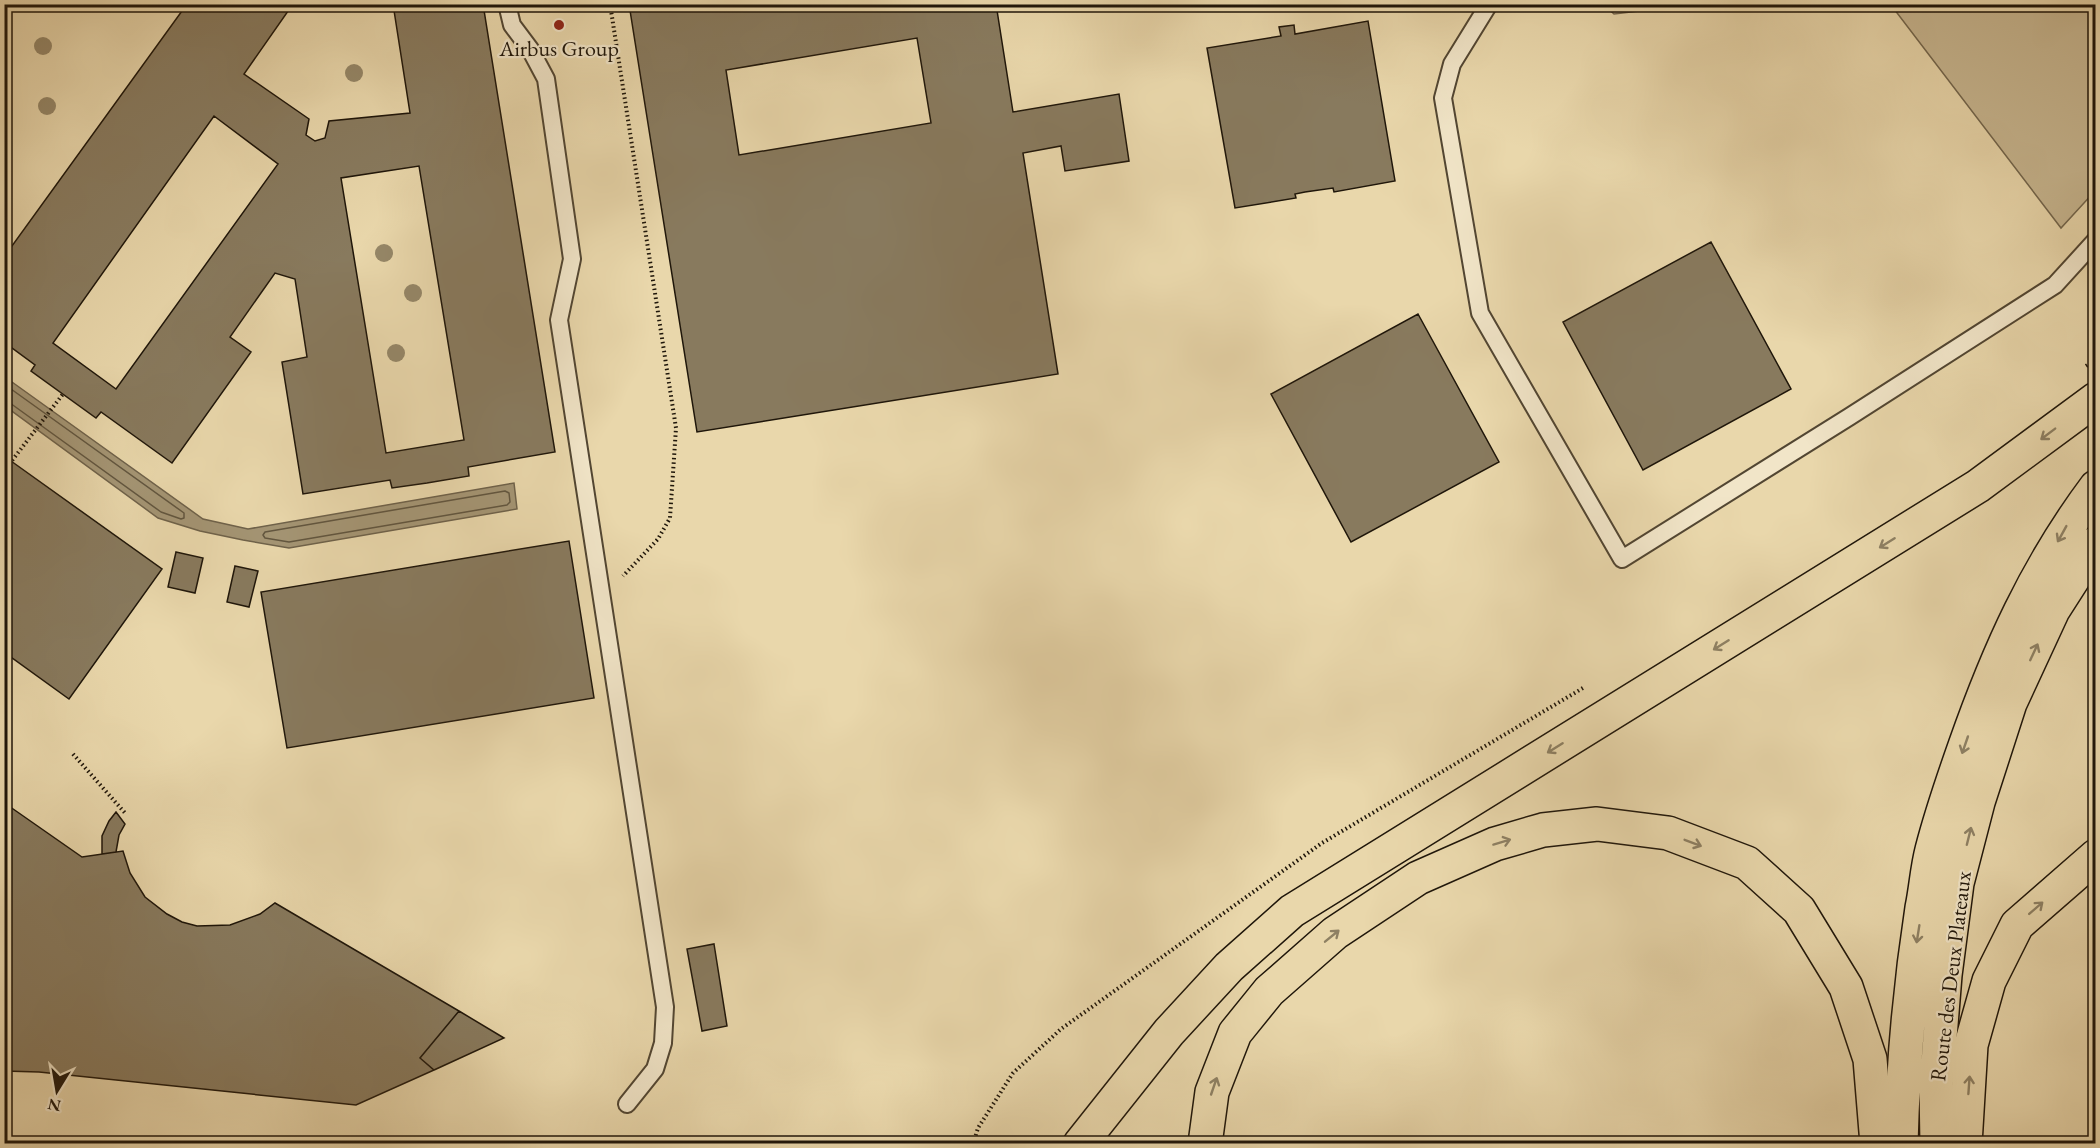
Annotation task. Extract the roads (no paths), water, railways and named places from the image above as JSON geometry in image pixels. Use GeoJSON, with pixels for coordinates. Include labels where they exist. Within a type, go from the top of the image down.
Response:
{"type":"FeatureCollection","features":[{"type":"Feature","properties":{"kind":"main road"},"geometry":{"type":"LineString","coordinates":[[1080,1143],[1169,1032],[1229,968],[1292,911],[1978,486],[2096,399]]}},
{"type":"Feature","properties":{"kind":"main road","name":"Route des Deux Plateaux"},"geometry":{"type":"LineString","coordinates":[[1901,1143],[1903,1074],[1915,959],[1932,850],[1985,690],[2016,617],[2067,525],[2096,487]]}},
{"type":"Feature","properties":{"kind":"main road","name":"Route des Deux Plateaux"},"geometry":{"type":"LineString","coordinates":[[1937,1143],[1938,1065],[1945,975],[1957,883],[1978,801],[2010,703],[2053,610],[2096,543]]}},
{"type":"Feature","properties":{"kind":"main road"},"geometry":{"type":"LineString","coordinates":[[1205,1143],[1212,1092],[1235,1033],[1269,991],[1335,933],[1418,878],[1495,844],[1543,830],[1598,824],[1668,833],[1747,863],[1799,910],[1846,987],[1850,998],[1870,1059],[1877,1143]]}},
{"type":"Feature","properties":{"kind":"main road"},"geometry":{"type":"LineString","coordinates":[[1965,1143],[1971,1045],[1989,981],[2017,925],[2096,856]]}},
{"type":"Feature","properties":{"kind":"lane"},"geometry":{"type":"LineString","coordinates":[[507,4],[513,25],[530,49],[546,79],[572,259],[559,320],[666,1007],[663,1043],[655,1069],[627,1104]]}},
{"type":"Feature","properties":{"kind":"lane"},"geometry":{"type":"LineString","coordinates":[[1489,4],[1452,64],[1443,98],[1480,312],[1622,559],[1850,417],[2055,285],[2096,240]]}},
{"type":"Feature","properties":{"kind":"water"},"geometry":{"type":"Polygon","coordinates":[[[5,377],[203,519],[248,529],[514,483],[517,509],[289,548],[200,531],[158,518],[5,406],[5,377]]]}},
{"type":"Feature","properties":{"kind":"place","name":"Airbus Group"},"geometry":{"type":"Point","coordinates":[559,25]}}]}
